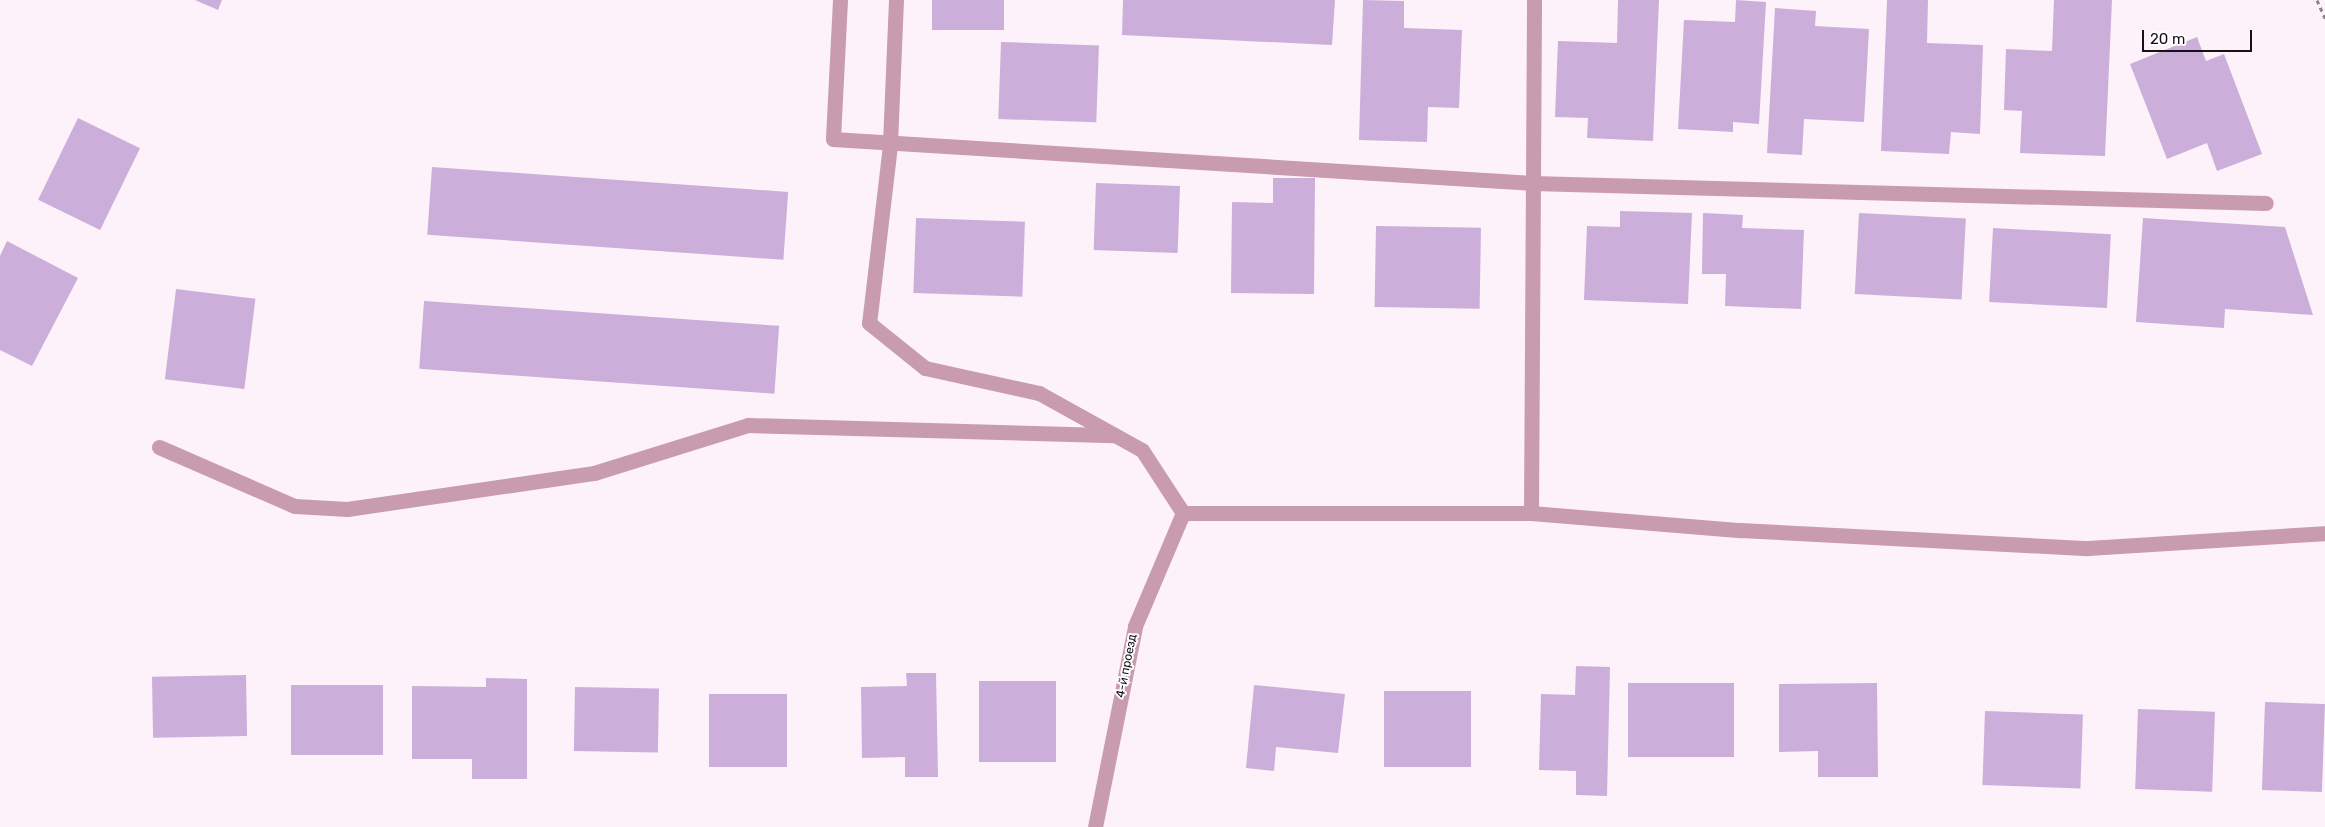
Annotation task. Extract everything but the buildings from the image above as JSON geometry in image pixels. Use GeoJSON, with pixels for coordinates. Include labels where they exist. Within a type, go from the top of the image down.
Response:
{"type":"FeatureCollection","features":[{"type":"Feature","properties":{"kind":"street"},"geometry":{"type":"LineString","coordinates":[[840,0],[834,140],[890,145],[1532,182],[2266,203]]}},
{"type":"Feature","properties":{"kind":"street"},"geometry":{"type":"LineString","coordinates":[[896,0],[890,145],[869,323],[925,368],[1039,393],[1142,450],[1182,513],[1531,513],[1740,530],[2088,548],[2325,533]]}},
{"type":"Feature","properties":{"kind":"street"},"geometry":{"type":"LineString","coordinates":[[1531,513],[1534,0]]}},
{"type":"Feature","properties":{"kind":"street"},"geometry":{"type":"LineString","coordinates":[[159,446],[295,506],[347,509],[594,473],[748,425],[1115,435]]}},
{"type":"Feature","properties":{"kind":"street","name":"4-й проезд"},"geometry":{"type":"LineString","coordinates":[[1095,827],[1135,626],[1182,513]]}},
{"type":"Feature","properties":{"kind":"path"},"geometry":{"type":"LineString","coordinates":[[2317,0],[2325,18]]}}]}
